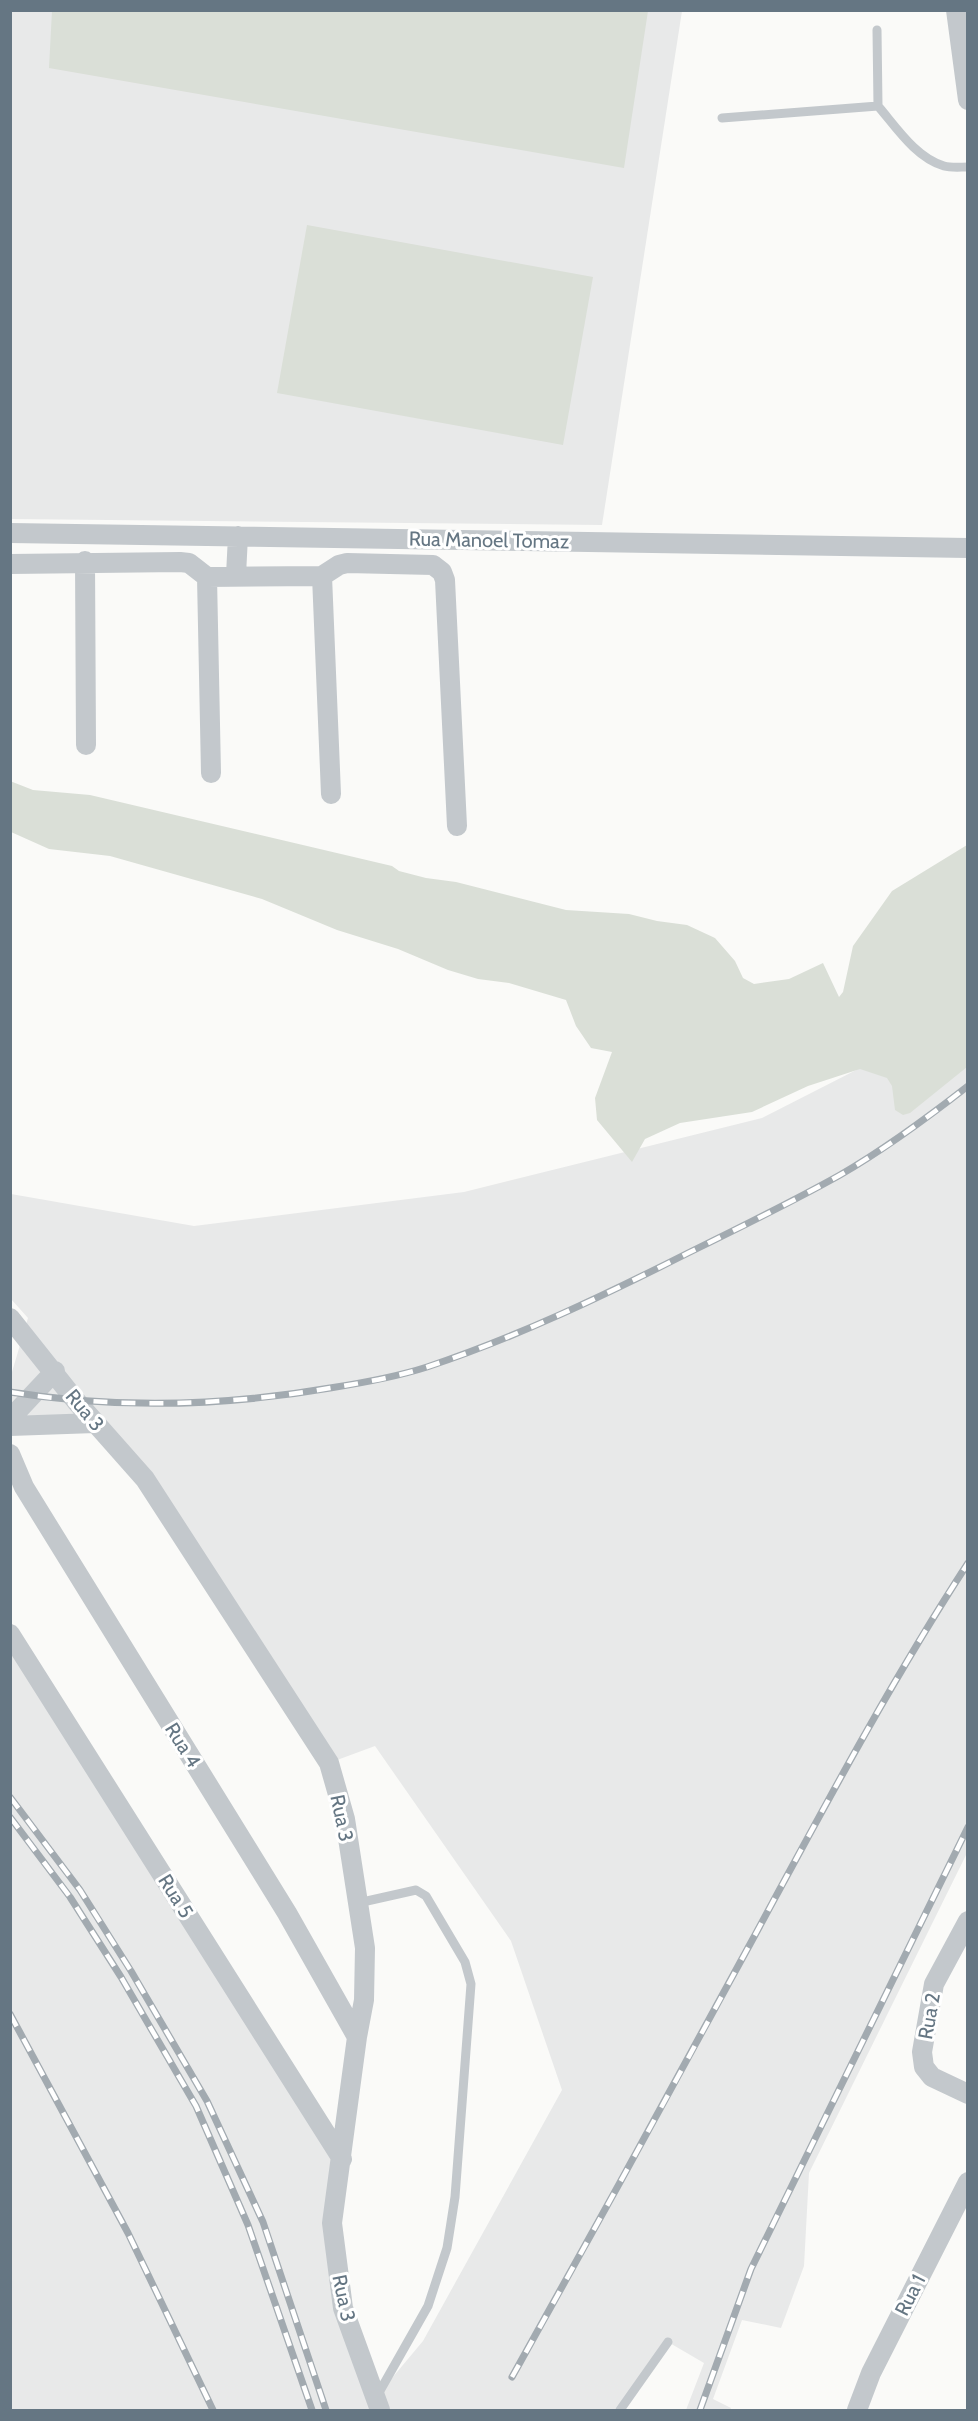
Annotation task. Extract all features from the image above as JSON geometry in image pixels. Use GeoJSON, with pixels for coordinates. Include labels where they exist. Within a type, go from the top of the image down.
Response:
{"type":"FeatureCollection","features":[{"type":"Feature","properties":{"kind":"street"},"geometry":{"type":"LineString","coordinates":[[956,10],[968,100]]}},
{"type":"Feature","properties":{"kind":"street","name":"Rua Manoel Tomaz"},"geometry":{"type":"LineString","coordinates":[[10,533],[968,548]]}},
{"type":"Feature","properties":{"kind":"street"},"geometry":{"type":"LineString","coordinates":[[236,575],[238,536]]}},
{"type":"Feature","properties":{"kind":"street"},"geometry":{"type":"LineString","coordinates":[[10,564],[85,561],[180,562],[189,564],[207,577],[322,576],[347,563],[433,565],[441,572],[445,580],[457,826]]}},
{"type":"Feature","properties":{"kind":"street"},"geometry":{"type":"LineString","coordinates":[[85,561],[86,745]]}},
{"type":"Feature","properties":{"kind":"street"},"geometry":{"type":"LineString","coordinates":[[322,576],[331,794]]}},
{"type":"Feature","properties":{"kind":"street"},"geometry":{"type":"LineString","coordinates":[[207,577],[212,773]]}},
{"type":"Feature","properties":{"kind":"street","name":"Rua 3"},"geometry":{"type":"LineString","coordinates":[[10,1318],[95,1423],[145,1479],[329,1763],[345,1819],[365,1948],[364,1989],[332,2223],[343,2308],[378,2404]]}},
{"type":"Feature","properties":{"kind":"street"},"geometry":{"type":"LineString","coordinates":[[10,1419],[55,1371]]}},
{"type":"Feature","properties":{"kind":"street"},"geometry":{"type":"LineString","coordinates":[[10,1426],[95,1423]]}},
{"type":"Feature","properties":{"kind":"street","name":"Rua 4"},"geometry":{"type":"LineString","coordinates":[[10,1454],[24,1487],[287,1913],[357,2037]]}},
{"type":"Feature","properties":{"kind":"street","name":"Rua 5"},"geometry":{"type":"LineString","coordinates":[[10,1634],[342,2159]]}},
{"type":"Feature","properties":{"kind":"street","name":"Rua 2"},"geometry":{"type":"LineString","coordinates":[[968,1921],[934,1984],[922,2052],[924,2067],[932,2077],[968,2094]]}},
{"type":"Feature","properties":{"kind":"street","name":"Rua 1"},"geometry":{"type":"LineString","coordinates":[[857,2410],[871,2373],[968,2182]]}},
{"type":"Feature","properties":{"kind":"lane"},"geometry":{"type":"LineString","coordinates":[[878,30],[878,106],[905,138],[926,157],[944,166],[968,167]]}},
{"type":"Feature","properties":{"kind":"lane"},"geometry":{"type":"LineString","coordinates":[[722,118],[878,106]]}},
{"type":"Feature","properties":{"kind":"lane"},"geometry":{"type":"LineString","coordinates":[[358,1903],[416,1890],[426,1896],[465,1962],[471,1984],[455,2197],[447,2248],[428,2306],[378,2404]]}},
{"type":"Feature","properties":{"kind":"lane"},"geometry":{"type":"LineString","coordinates":[[620,2410],[668,2342]]}},
{"type":"Feature","properties":{"kind":"shaded area"},"geometry":{"type":"Polygon","coordinates":[[[52,10],[648,11],[624,168],[49,68],[52,10]]]}},
{"type":"Feature","properties":{"kind":"shaded area"},"geometry":{"type":"Polygon","coordinates":[[[11,11],[682,11],[602,525],[11,519],[11,11]]]}},
{"type":"Feature","properties":{"kind":"shaded area"},"geometry":{"type":"Polygon","coordinates":[[[307,225],[593,277],[563,445],[277,393],[307,225]]]}},
{"type":"Feature","properties":{"kind":"shaded area"},"geometry":{"type":"Polygon","coordinates":[[[10,781],[33,790],[90,795],[392,866],[399,871],[426,878],[456,882],[566,910],[629,914],[687,925],[715,938],[735,961],[743,978],[754,984],[789,979],[823,963],[839,997],[843,992],[853,946],[892,891],[967,845],[967,1067],[910,1113],[903,1115],[895,1110],[892,1086],[887,1078],[860,1069],[808,1086],[752,1112],[680,1123],[645,1139],[632,1162],[597,1120],[595,1098],[612,1052],[591,1048],[576,1026],[566,1000],[509,983],[478,979],[448,970],[398,949],[337,930],[262,899],[110,856],[49,849],[11,832],[10,781]]]}},
{"type":"Feature","properties":{"kind":"shaded area"},"geometry":{"type":"Polygon","coordinates":[[[967,989],[967,1853],[809,2173],[804,2266],[781,2328],[742,2320],[713,2399],[731,2408],[730,2410],[686,2410],[704,2363],[668,2342],[620,2410],[11,2410],[10,1634],[342,2159],[332,2223],[343,2308],[377,2396],[423,2341],[562,2090],[511,1941],[375,1746],[329,1763],[96,1423],[11,1426],[11,1372],[28,1318],[11,1299],[11,1194],[194,1226],[464,1192],[762,1118],[866,1065],[967,989]]]}},
{"type":"Feature","properties":{"kind":"railway"},"geometry":{"type":"LineString","coordinates":[[10,1392],[130,1403],[211,1402],[251,1399],[342,1386],[391,1377],[427,1367],[494,1343],[559,1315],[783,1205],[873,1155],[968,1086]]}},
{"type":"Feature","properties":{"kind":"railway"},"geometry":{"type":"LineString","coordinates":[[512,2377],[855,1752],[938,1609],[968,1563]]}},
{"type":"Feature","properties":{"kind":"railway"},"geometry":{"type":"LineString","coordinates":[[10,1797],[80,1890],[131,1971],[207,2101],[263,2222],[326,2410]]}},
{"type":"Feature","properties":{"kind":"railway"},"geometry":{"type":"LineString","coordinates":[[10,1817],[70,1897],[121,1977],[196,2106],[248,2225],[312,2410]]}},
{"type":"Feature","properties":{"kind":"railway"},"geometry":{"type":"LineString","coordinates":[[700,2410],[751,2269],[968,1827]]}},
{"type":"Feature","properties":{"kind":"railway"},"geometry":{"type":"LineString","coordinates":[[10,2014],[128,2233],[213,2410]]}}]}
